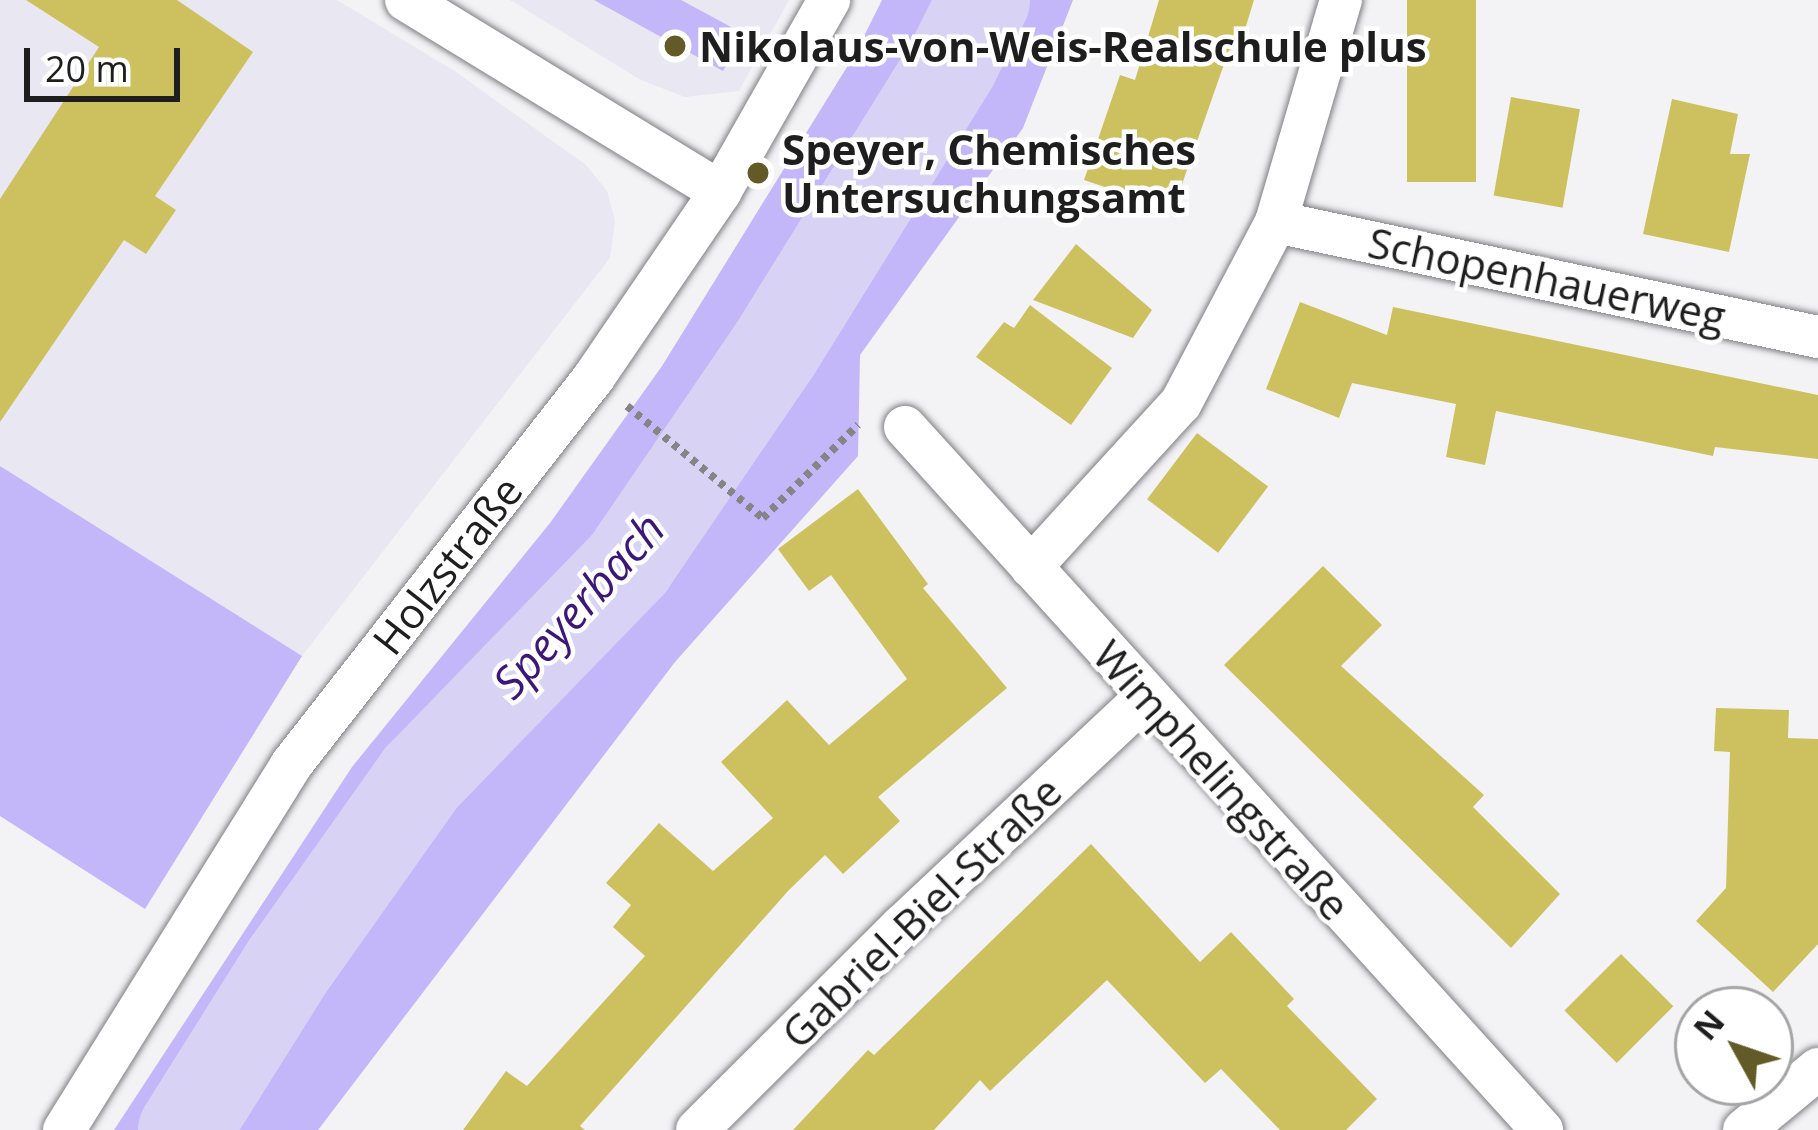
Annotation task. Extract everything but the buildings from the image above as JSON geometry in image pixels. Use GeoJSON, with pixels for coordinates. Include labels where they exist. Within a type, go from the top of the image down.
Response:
{"type":"FeatureCollection","features":[{"type":"Feature","properties":{"kind":"street"},"geometry":{"type":"LineString","coordinates":[[406,0],[719,192]]}},
{"type":"Feature","properties":{"kind":"street","name":"Holzstraße"},"geometry":{"type":"LineString","coordinates":[[64,1130],[291,765],[594,377],[719,192],[829,0]]}},
{"type":"Feature","properties":{"kind":"street"},"geometry":{"type":"LineString","coordinates":[[1031,567],[1181,404],[1276,222],[1341,0]]}},
{"type":"Feature","properties":{"kind":"street","name":"Schopenhauerweg"},"geometry":{"type":"LineString","coordinates":[[1276,222],[1818,337]]}},
{"type":"Feature","properties":{"kind":"street","name":"Wimphelingstraße"},"geometry":{"type":"LineString","coordinates":[[905,427],[1542,1130]]}},
{"type":"Feature","properties":{"kind":"street","name":"Gabriel-Biel-Straße"},"geometry":{"type":"LineString","coordinates":[[697,1130],[902,926],[1148,696]]}},
{"type":"Feature","properties":{"kind":"street"},"geometry":{"type":"LineString","coordinates":[[1744,1130],[1818,1069]]}},
{"type":"Feature","properties":{"kind":"path"},"geometry":{"type":"LineString","coordinates":[[640,418],[763,518],[881,403],[905,427]]}},
{"type":"Feature","properties":{"kind":"shaded area"},"geometry":{"type":"Polygon","coordinates":[[[0,0],[337,0],[456,72],[586,165],[607,191],[615,221],[610,258],[302,656],[0,466],[0,0]]]}},
{"type":"Feature","properties":{"kind":"shaded area","name":"Nikolaus-von-Weis-Realschule plus"},"geometry":{"type":"Polygon","coordinates":[[[510,0],[789,0],[739,91],[685,97],[641,80],[510,0]]]}},
{"type":"Feature","properties":{"kind":"shaded area"},"geometry":{"type":"Polygon","coordinates":[[[594,0],[681,0],[744,34],[723,71],[594,0]]]}},
{"type":"Feature","properties":{"kind":"shaded area"},"geometry":{"type":"Polygon","coordinates":[[[882,0],[1073,0],[1023,128],[860,355],[858,456],[675,662],[318,1130],[114,1130],[352,767],[550,523],[662,366],[855,54],[882,0]]]}},
{"type":"Feature","properties":{"kind":"shaded area"},"geometry":{"type":"Polygon","coordinates":[[[0,466],[302,656],[145,909],[0,816],[0,466]]]}},
{"type":"Feature","properties":{"kind":"waterway","name":"Speyerbach"},"geometry":{"type":"LineString","coordinates":[[184,1130],[287,966],[421,777],[629,562],[775,348],[952,62],[983,0]]}},
{"type":"Feature","properties":{"kind":"place","name":"Nikolaus-von-Weis-Realschule plus"},"geometry":{"type":"Point","coordinates":[675,46]}},
{"type":"Feature","properties":{"kind":"place","name":"Speyer, Chemisches Untersuchungsamt"},"geometry":{"type":"Point","coordinates":[758,173]}}]}
